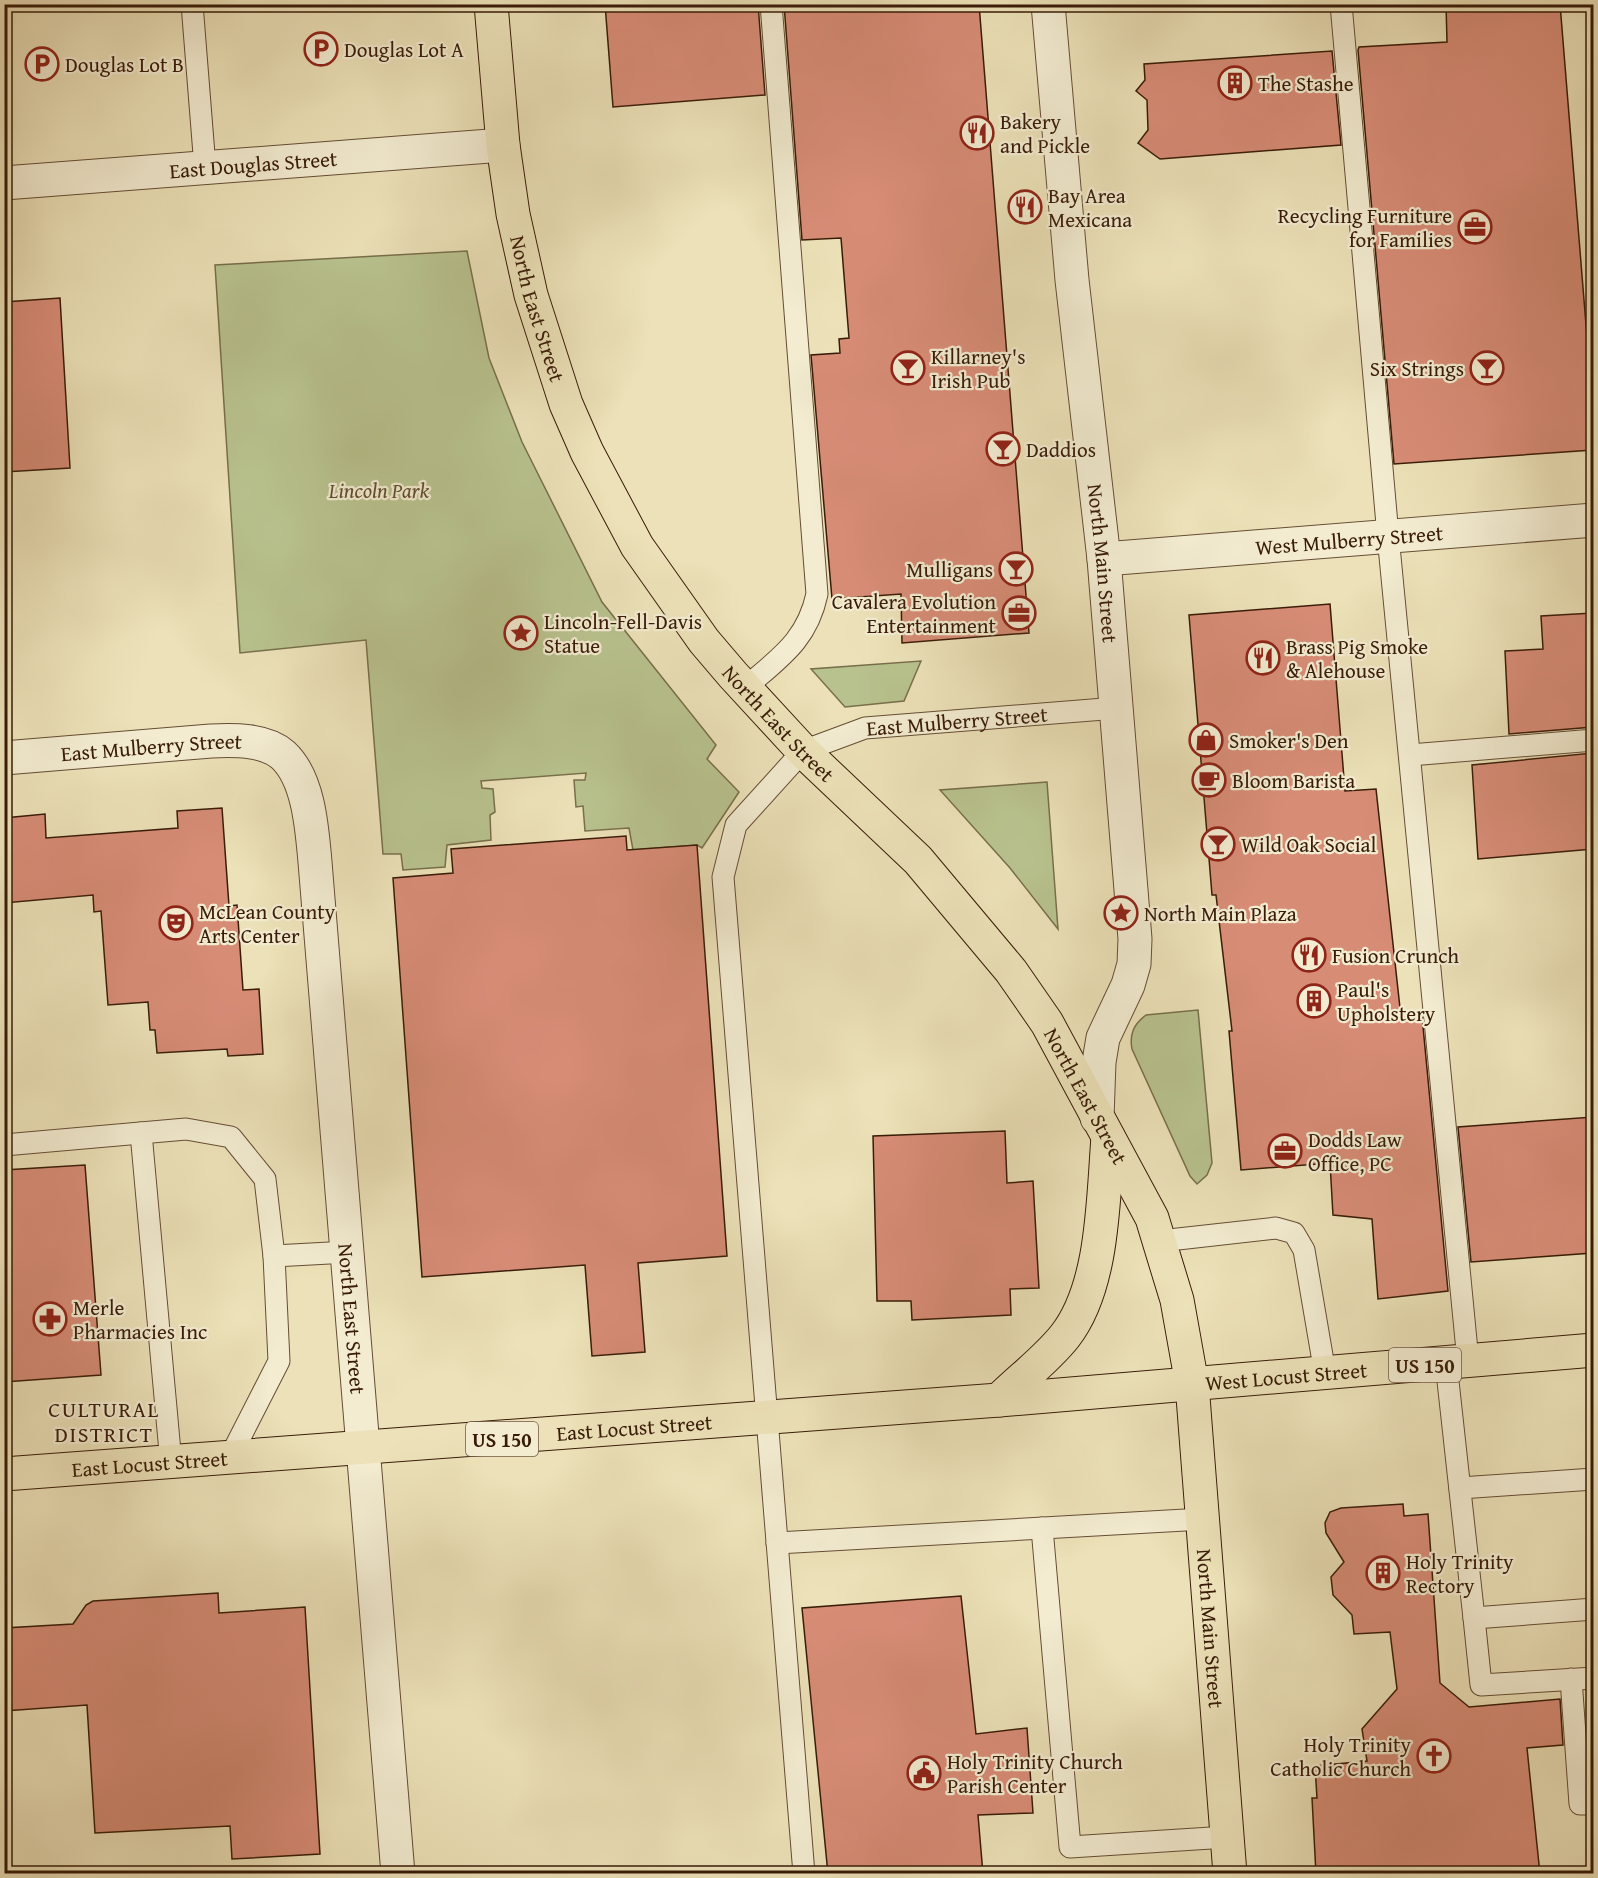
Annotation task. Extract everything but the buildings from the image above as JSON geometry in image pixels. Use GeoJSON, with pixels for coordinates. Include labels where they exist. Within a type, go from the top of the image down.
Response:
{"type":"FeatureCollection","features":[{"type":"Feature","properties":{"kind":"main road","name":"North East Street"},"geometry":{"type":"LineString","coordinates":[[491,4],[503,145],[513,214],[531,295],[566,404],[587,452],[654,572],[704,641],[803,751],[918,860],[1011,971],[1047,1023],[1152,1218],[1177,1300],[1192,1384]]}},
{"type":"Feature","properties":{"kind":"main road"},"geometry":{"type":"LineString","coordinates":[[999,1400],[1064,1338],[1083,1308],[1096,1254],[1103,1127]]}},
{"type":"Feature","properties":{"kind":"main road","name":"West Locust Street"},"geometry":{"type":"LineString","coordinates":[[1192,1384],[1593,1350]]}},
{"type":"Feature","properties":{"kind":"main road","name":"East Locust Street"},"geometry":{"type":"LineString","coordinates":[[4,1474],[365,1449],[1192,1384]]}},
{"type":"Feature","properties":{"kind":"main road","name":"North Main Street"},"geometry":{"type":"LineString","coordinates":[[1192,1384],[1230,1874]]}},
{"type":"Feature","properties":{"kind":"street","name":"North Main Street"},"geometry":{"type":"LineString","coordinates":[[1048,4],[1072,280],[1104,559],[1135,939],[1134,964],[1128,984],[1103,1038],[1099,1062],[1103,1127]]}},
{"type":"Feature","properties":{"kind":"street","name":"East Douglas Street"},"geometry":{"type":"LineString","coordinates":[[4,183],[503,145]]}},
{"type":"Feature","properties":{"kind":"street","name":"West Mulberry Street"},"geometry":{"type":"LineString","coordinates":[[1104,559],[1593,520]]}},
{"type":"Feature","properties":{"kind":"street","name":"East Mulberry Street"},"geometry":{"type":"LineString","coordinates":[[4,758],[244,741],[282,754],[292,767]]}},
{"type":"Feature","properties":{"kind":"street","name":"North East Street"},"geometry":{"type":"LineString","coordinates":[[292,767],[302,786],[312,836],[365,1449],[398,1874]]}},
{"type":"Feature","properties":{"kind":"lane"},"geometry":{"type":"LineString","coordinates":[[192,4],[205,167]]}},
{"type":"Feature","properties":{"kind":"lane"},"geometry":{"type":"LineString","coordinates":[[745,688],[800,637],[813,617],[817,594],[771,4]]}},
{"type":"Feature","properties":{"kind":"lane"},"geometry":{"type":"LineString","coordinates":[[1341,4],[1388,536],[1410,755],[1457,1362],[1460,1488],[1481,1685],[1593,1678]]}},
{"type":"Feature","properties":{"kind":"lane","name":"East Mulberry Street"},"geometry":{"type":"LineString","coordinates":[[803,751],[865,728],[1117,708]]}},
{"type":"Feature","properties":{"kind":"lane"},"geometry":{"type":"LineString","coordinates":[[1410,755],[1593,740]]}},
{"type":"Feature","properties":{"kind":"lane"},"geometry":{"type":"LineString","coordinates":[[803,751],[736,825],[723,877],[804,1874]]}},
{"type":"Feature","properties":{"kind":"lane"},"geometry":{"type":"LineString","coordinates":[[4,1145],[186,1129],[231,1137],[265,1179],[274,1256],[279,1361],[230,1459]]}},
{"type":"Feature","properties":{"kind":"lane"},"geometry":{"type":"LineString","coordinates":[[141,1133],[171,1463]]}},
{"type":"Feature","properties":{"kind":"lane"},"geometry":{"type":"LineString","coordinates":[[1160,1241],[1276,1228],[1294,1233],[1304,1250],[1326,1373]]}},
{"type":"Feature","properties":{"kind":"lane"},"geometry":{"type":"LineString","coordinates":[[274,1256],[348,1252]]}},
{"type":"Feature","properties":{"kind":"lane"},"geometry":{"type":"LineString","coordinates":[[1460,1488],[1593,1479]]}},
{"type":"Feature","properties":{"kind":"lane"},"geometry":{"type":"LineString","coordinates":[[777,1543],[1203,1519]]}},
{"type":"Feature","properties":{"kind":"lane"},"geometry":{"type":"LineString","coordinates":[[1042,1528],[1070,1846],[1227,1837]]}},
{"type":"Feature","properties":{"kind":"lane"},"geometry":{"type":"LineString","coordinates":[[1474,1618],[1593,1609]]}},
{"type":"Feature","properties":{"kind":"lane"},"geometry":{"type":"LineString","coordinates":[[1571,1679],[1580,1804],[1593,1804]]}},
{"type":"Feature","properties":{"kind":"green space","name":"Lincoln Park"},"geometry":{"type":"Polygon","coordinates":[[[467,251],[489,358],[522,442],[602,602],[716,745],[707,759],[739,792],[702,848],[697,845],[633,850],[629,828],[585,831],[583,806],[576,807],[574,780],[585,780],[586,773],[481,781],[482,788],[493,789],[495,812],[490,815],[491,840],[447,845],[445,867],[403,870],[401,854],[383,854],[366,640],[240,653],[215,265],[467,251]]]}},
{"type":"Feature","properties":{"kind":"green space"},"geometry":{"type":"Polygon","coordinates":[[[921,661],[904,701],[845,707],[811,669],[921,661]]]}},
{"type":"Feature","properties":{"kind":"green space"},"geometry":{"type":"Polygon","coordinates":[[[1047,782],[1058,929],[1010,868],[940,790],[1047,782]]]}},
{"type":"Feature","properties":{"kind":"green space"},"geometry":{"type":"Polygon","coordinates":[[[1198,1010],[1212,1163],[1207,1175],[1197,1184],[1190,1176],[1132,1049],[1131,1039],[1138,1022],[1146,1015],[1198,1010]]]}},
{"type":"Feature","properties":{"kind":"place","name":"Douglas Lot A"},"geometry":{"type":"Point","coordinates":[321,49]}},
{"type":"Feature","properties":{"kind":"place","name":"Douglas Lot B"},"geometry":{"type":"Point","coordinates":[42,64]}},
{"type":"Feature","properties":{"kind":"place","name":"The Stashe"},"geometry":{"type":"Point","coordinates":[1235,83]}},
{"type":"Feature","properties":{"kind":"place","name":"Bakery and Pickle"},"geometry":{"type":"Point","coordinates":[977,133]}},
{"type":"Feature","properties":{"kind":"place","name":"Bay Area Mexicana"},"geometry":{"type":"Point","coordinates":[1025,207]}},
{"type":"Feature","properties":{"kind":"place","name":"Recycling Furniture for Families"},"geometry":{"type":"Point","coordinates":[1475,227]}},
{"type":"Feature","properties":{"kind":"place","name":"Killarney's Irish Pub"},"geometry":{"type":"Point","coordinates":[908,368]}},
{"type":"Feature","properties":{"kind":"place","name":"Six Strings"},"geometry":{"type":"Point","coordinates":[1487,368]}},
{"type":"Feature","properties":{"kind":"place","name":"Daddios"},"geometry":{"type":"Point","coordinates":[1003,449]}},
{"type":"Feature","properties":{"kind":"place","name":"Mulligans"},"geometry":{"type":"Point","coordinates":[1016,569]}},
{"type":"Feature","properties":{"kind":"place","name":"Cavalera Evolution Entertainment"},"geometry":{"type":"Point","coordinates":[1019,613]}},
{"type":"Feature","properties":{"kind":"place","name":"Lincoln-Fell-Davis Statue"},"geometry":{"type":"Point","coordinates":[521,633]}},
{"type":"Feature","properties":{"kind":"place","name":"Brass Pig Smoke & Alehouse"},"geometry":{"type":"Point","coordinates":[1263,658]}},
{"type":"Feature","properties":{"kind":"place","name":"Smoker's Den"},"geometry":{"type":"Point","coordinates":[1206,740]}},
{"type":"Feature","properties":{"kind":"place","name":"Bloom Barista"},"geometry":{"type":"Point","coordinates":[1209,780]}},
{"type":"Feature","properties":{"kind":"place","name":"Wild Oak Social"},"geometry":{"type":"Point","coordinates":[1218,844]}},
{"type":"Feature","properties":{"kind":"place","name":"North Main Plaza"},"geometry":{"type":"Point","coordinates":[1121,913]}},
{"type":"Feature","properties":{"kind":"place","name":"McLean County Arts Center"},"geometry":{"type":"Point","coordinates":[176,923]}},
{"type":"Feature","properties":{"kind":"place","name":"Fusion Crunch"},"geometry":{"type":"Point","coordinates":[1309,955]}},
{"type":"Feature","properties":{"kind":"place","name":"Paul's Upholstery"},"geometry":{"type":"Point","coordinates":[1314,1001]}},
{"type":"Feature","properties":{"kind":"place","name":"Dodds Law Office, PC"},"geometry":{"type":"Point","coordinates":[1285,1151]}},
{"type":"Feature","properties":{"kind":"place","name":"Merle Pharmacies Inc"},"geometry":{"type":"Point","coordinates":[50,1319]}},
{"type":"Feature","properties":{"kind":"place","name":"Holy Trinity Rectory"},"geometry":{"type":"Point","coordinates":[1383,1573]}},
{"type":"Feature","properties":{"kind":"place","name":"Holy Trinity Catholic Church"},"geometry":{"type":"Point","coordinates":[1434,1756]}},
{"type":"Feature","properties":{"kind":"place","name":"Holy Trinity Church Parish Center"},"geometry":{"type":"Point","coordinates":[924,1773]}},
{"type":"Feature","properties":{"kind":"district","name":"CULTURAL DISTRICT"},"geometry":{"type":"Point","coordinates":[104,1422]}}]}
